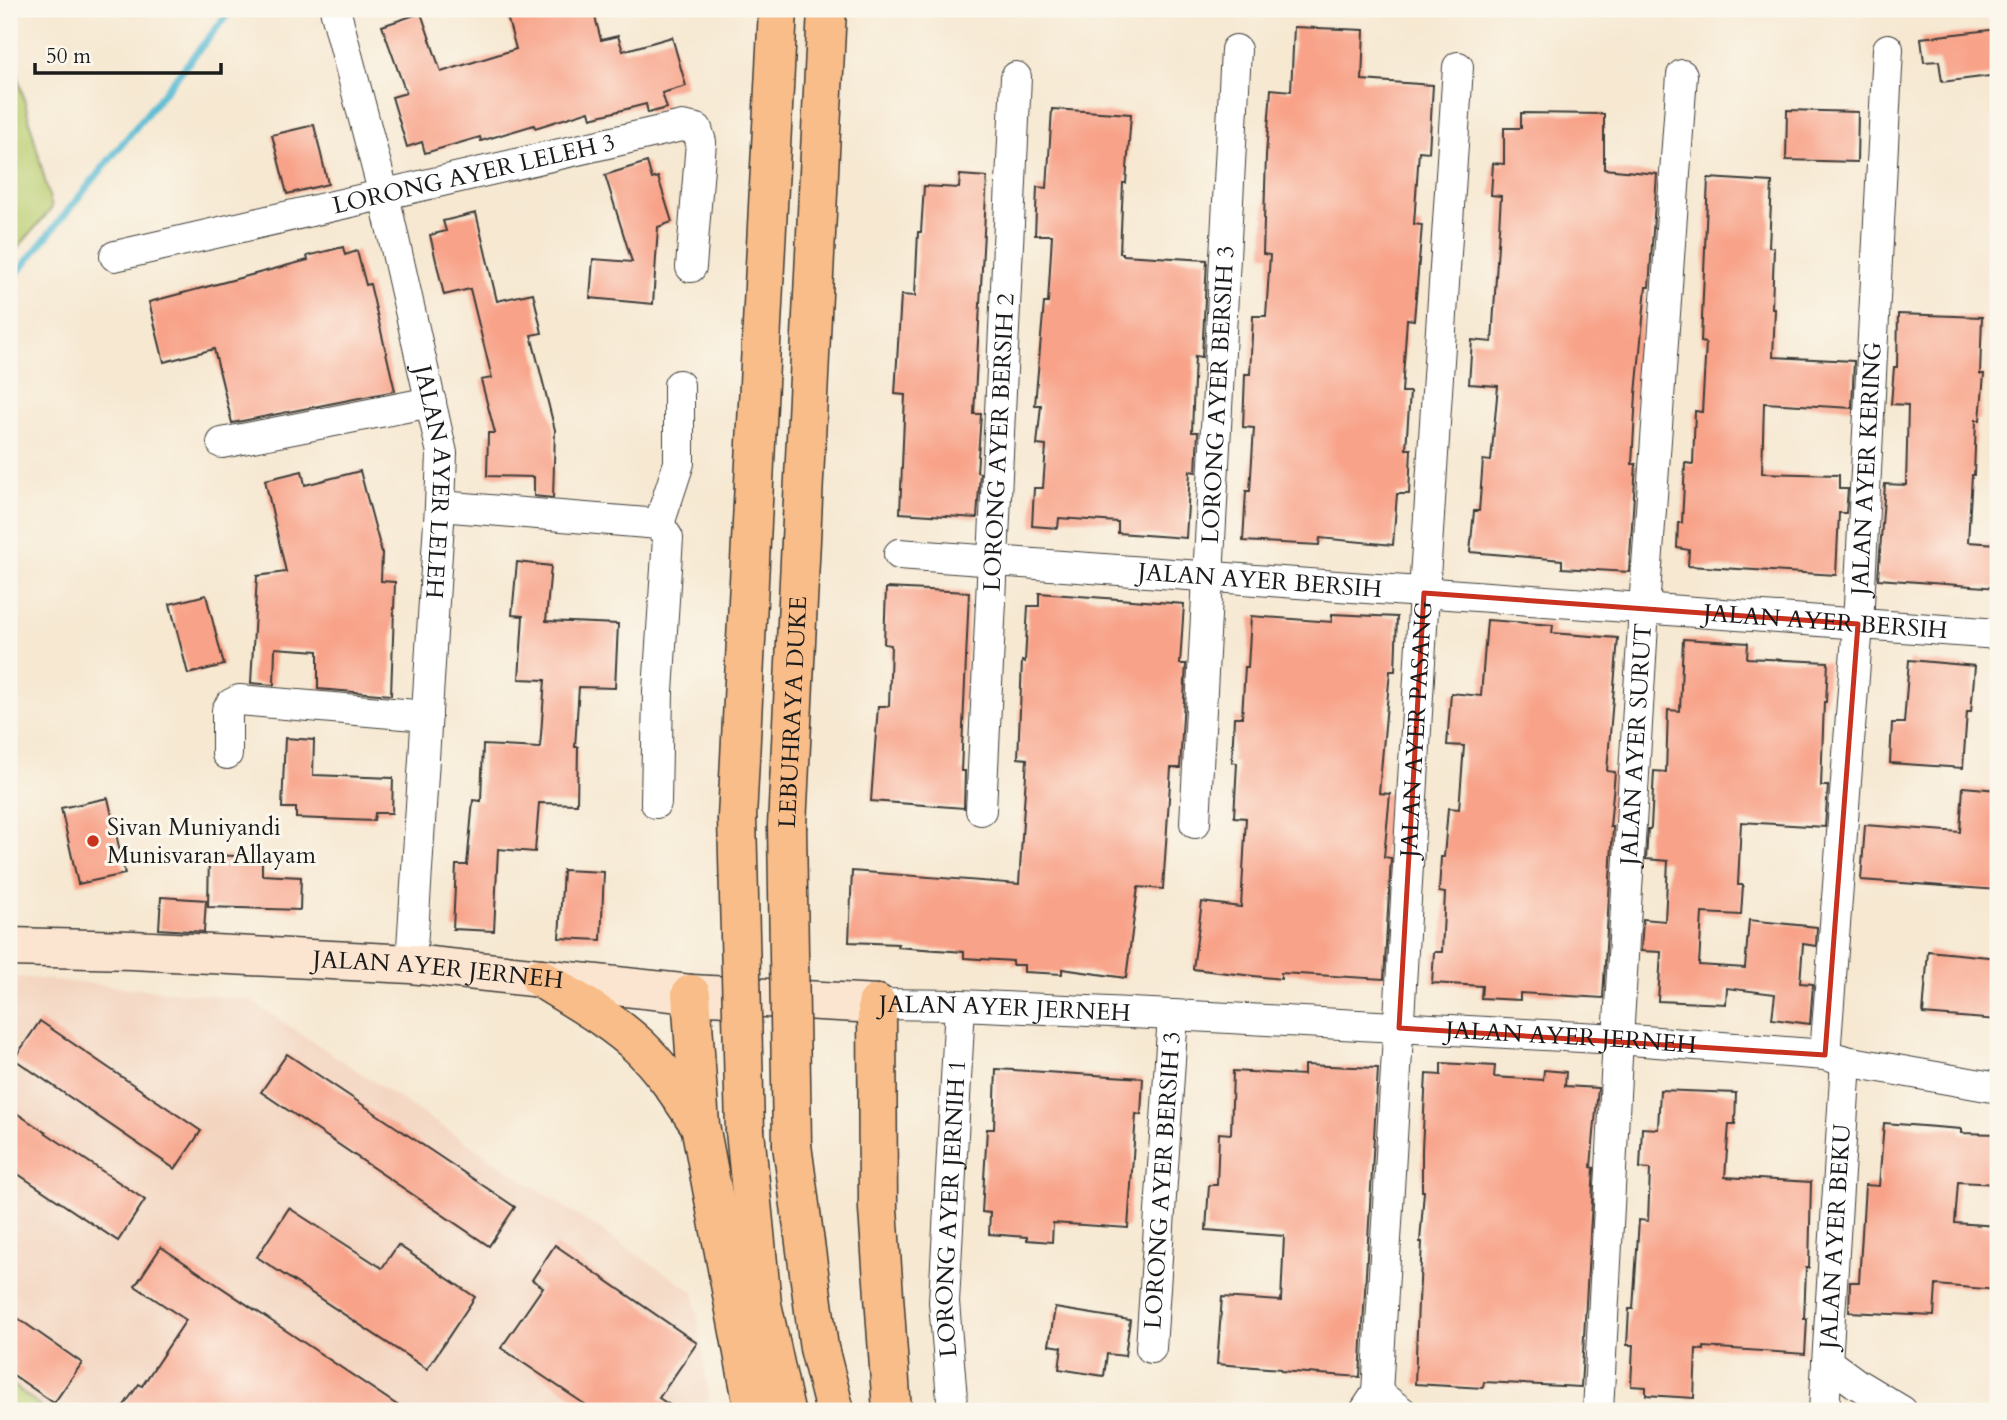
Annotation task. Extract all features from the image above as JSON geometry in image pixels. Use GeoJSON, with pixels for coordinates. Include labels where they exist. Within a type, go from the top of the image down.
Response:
{"type":"FeatureCollection","features":[{"type":"Feature","properties":{"kind":"highway","name":"LEBUHRAYA DUKE"},"geometry":{"type":"LineString","coordinates":[[778,9],[737,818],[745,1131],[762,1304],[785,1411]]}},
{"type":"Feature","properties":{"kind":"highway","name":"LEBUHRAYA DUKE"},"geometry":{"type":"LineString","coordinates":[[827,9],[787,826],[792,1145],[819,1348],[835,1411]]}},
{"type":"Feature","properties":{"kind":"highway"},"geometry":{"type":"LineString","coordinates":[[540,978],[638,1045],[667,1076],[700,1125]]}},
{"type":"Feature","properties":{"kind":"highway"},"geometry":{"type":"LineString","coordinates":[[691,994],[700,1125],[754,1411]]}},
{"type":"Feature","properties":{"kind":"highway"},"geometry":{"type":"LineString","coordinates":[[877,1004],[878,1209],[892,1411]]}},
{"type":"Feature","properties":{"kind":"main road","name":"JALAN AYER JERNEH"},"geometry":{"type":"LineString","coordinates":[[9,947],[132,950],[411,964],[691,994],[877,1004]]}},
{"type":"Feature","properties":{"kind":"street","name":"JALAN AYER LELEH"},"geometry":{"type":"LineString","coordinates":[[335,9],[384,195],[442,453],[411,964]]}},
{"type":"Feature","properties":{"kind":"street","name":"JALAN AYER KERING"},"geometry":{"type":"LineString","coordinates":[[1835,1058],[1888,49]]}},
{"type":"Feature","properties":{"kind":"street","name":"LORONG AYER BERSIH 3"},"geometry":{"type":"LineString","coordinates":[[1195,823],[1236,50]]}},
{"type":"Feature","properties":{"kind":"street","name":"JALAN AYER PASANG"},"geometry":{"type":"LineString","coordinates":[[1371,1402],[1399,1028],[1458,67]]}},
{"type":"Feature","properties":{"kind":"street","name":"JALAN AYER SURUT"},"geometry":{"type":"LineString","coordinates":[[1598,1411],[1644,608],[1682,75]]}},
{"type":"Feature","properties":{"kind":"street","name":"LORONG AYER BERSIH 2"},"geometry":{"type":"LineString","coordinates":[[981,810],[1016,77]]}},
{"type":"Feature","properties":{"kind":"street","name":"LORONG AYER LELEH 3"},"geometry":{"type":"LineString","coordinates":[[115,256],[681,126],[696,129],[701,142],[691,267]]}},
{"type":"Feature","properties":{"kind":"street"},"geometry":{"type":"LineString","coordinates":[[659,524],[679,463],[678,385]]}},
{"type":"Feature","properties":{"kind":"street"},"geometry":{"type":"LineString","coordinates":[[222,443],[431,402]]}},
{"type":"Feature","properties":{"kind":"street"},"geometry":{"type":"LineString","coordinates":[[440,506],[659,524]]}},
{"type":"Feature","properties":{"kind":"street"},"geometry":{"type":"LineString","coordinates":[[656,803],[658,691],[668,538],[659,524]]}},
{"type":"Feature","properties":{"kind":"street","name":"JALAN AYER BERSIH"},"geometry":{"type":"LineString","coordinates":[[899,554],[1998,635]]}},
{"type":"Feature","properties":{"kind":"street"},"geometry":{"type":"LineString","coordinates":[[227,754],[227,710],[239,700],[427,716]]}},
{"type":"Feature","properties":{"kind":"street","name":"JALAN AYER JERNEH"},"geometry":{"type":"LineString","coordinates":[[877,1004],[1173,1015],[1618,1039],[1835,1058],[1998,1088]]}},
{"type":"Feature","properties":{"kind":"street","name":"LORONG AYER JERNIH 1"},"geometry":{"type":"LineString","coordinates":[[953,1411],[944,1302],[960,1005]]}},
{"type":"Feature","properties":{"kind":"street","name":"LORONG AYER BERSIH 3"},"geometry":{"type":"LineString","coordinates":[[1151,1348],[1173,1015]]}},
{"type":"Feature","properties":{"kind":"street","name":"JALAN AYER BEKU"},"geometry":{"type":"LineString","coordinates":[[1824,1411],[1835,1058]]}},
{"type":"Feature","properties":{"kind":"street"},"geometry":{"type":"LineString","coordinates":[[1827,1362],[1902,1411]]}},
{"type":"Feature","properties":{"kind":"street"},"geometry":{"type":"LineString","coordinates":[[1371,1402],[1401,1411]]}},
{"type":"Feature","properties":{"kind":"highlighted area"},"geometry":{"type":"Polygon","coordinates":[[[1424,593],[1858,624],[1825,1055],[1399,1028],[1424,593]]]}},
{"type":"Feature","properties":{"kind":"shaded area"},"geometry":{"type":"Polygon","coordinates":[[[19,977],[248,999],[694,1292],[711,1411],[9,1411],[9,979],[19,977]]]}},
{"type":"Feature","properties":{"kind":"green space"},"geometry":{"type":"Polygon","coordinates":[[[9,41],[52,208],[9,258],[9,41]]]}},
{"type":"Feature","properties":{"kind":"green space"},"geometry":{"type":"Polygon","coordinates":[[[9,1382],[40,1406],[37,1411],[9,1411],[9,1382]]]}},
{"type":"Feature","properties":{"kind":"building"},"geometry":{"type":"Polygon","coordinates":[[[505,9],[593,9],[601,40],[618,36],[623,51],[672,37],[686,86],[662,93],[667,108],[648,113],[646,104],[591,118],[589,111],[535,128],[534,125],[481,141],[480,137],[425,153],[422,142],[407,147],[392,97],[406,93],[382,26],[421,13],[441,72],[516,49],[505,9]]]}},
{"type":"Feature","properties":{"kind":"building"},"geometry":{"type":"Polygon","coordinates":[[[1294,27],[1364,30],[1362,80],[1433,85],[1429,152],[1419,151],[1414,224],[1422,225],[1414,320],[1407,319],[1402,392],[1410,392],[1406,449],[1411,449],[1409,494],[1397,494],[1393,545],[1320,538],[1319,545],[1243,541],[1246,491],[1250,491],[1254,428],[1243,427],[1245,374],[1250,374],[1253,316],[1266,316],[1270,255],[1263,254],[1271,89],[1291,91],[1294,27]]]}},
{"type":"Feature","properties":{"kind":"building"},"geometry":{"type":"Polygon","coordinates":[[[1998,29],[1998,75],[1942,82],[1939,61],[1924,62],[1921,38],[1998,29]]]}},
{"type":"Feature","properties":{"kind":"building"},"geometry":{"type":"Polygon","coordinates":[[[1052,109],[1131,114],[1126,183],[1123,183],[1120,253],[1207,260],[1202,357],[1195,356],[1192,432],[1198,432],[1196,472],[1190,471],[1186,538],[1118,533],[1118,522],[1059,518],[1058,528],[1032,526],[1034,488],[1043,488],[1046,446],[1037,445],[1041,405],[1035,405],[1044,303],[1048,303],[1052,235],[1035,235],[1037,187],[1047,188],[1052,109]]]}},
{"type":"Feature","properties":{"kind":"building"},"geometry":{"type":"Polygon","coordinates":[[[1787,110],[1858,112],[1857,162],[1786,160],[1787,110]]]}},
{"type":"Feature","properties":{"kind":"building"},"geometry":{"type":"Polygon","coordinates":[[[1521,113],[1604,114],[1604,169],[1657,174],[1649,287],[1646,287],[1636,394],[1632,464],[1636,464],[1629,572],[1562,568],[1562,560],[1470,552],[1474,511],[1479,511],[1483,460],[1491,461],[1498,386],[1469,384],[1472,340],[1492,342],[1501,196],[1491,195],[1493,163],[1504,164],[1504,128],[1521,128],[1521,113]]]}},
{"type":"Feature","properties":{"kind":"building"},"geometry":{"type":"Polygon","coordinates":[[[314,125],[328,184],[287,194],[272,135],[314,125]]]}},
{"type":"Feature","properties":{"kind":"building"},"geometry":{"type":"Polygon","coordinates":[[[647,162],[652,179],[658,177],[672,222],[658,227],[653,304],[590,298],[593,259],[632,262],[605,175],[647,162]]]}},
{"type":"Feature","properties":{"kind":"building"},"geometry":{"type":"Polygon","coordinates":[[[960,175],[987,177],[974,414],[981,414],[977,518],[900,513],[905,395],[895,394],[901,295],[915,296],[918,232],[921,232],[924,186],[959,188],[960,175]]]}},
{"type":"Feature","properties":{"kind":"building"},"geometry":{"type":"Polygon","coordinates":[[[1708,178],[1772,182],[1769,247],[1774,248],[1773,357],[1854,361],[1852,408],[1764,403],[1762,473],[1839,475],[1839,489],[1848,489],[1846,513],[1839,513],[1836,575],[1688,566],[1689,550],[1677,548],[1678,523],[1682,523],[1685,463],[1693,464],[1695,411],[1702,412],[1706,343],[1701,342],[1708,178]]]}},
{"type":"Feature","properties":{"kind":"building"},"geometry":{"type":"Polygon","coordinates":[[[476,213],[497,301],[533,293],[542,333],[531,335],[555,430],[553,498],[534,496],[534,477],[487,476],[488,433],[495,433],[481,380],[492,378],[470,289],[444,295],[430,235],[446,231],[443,221],[476,213]]]}},
{"type":"Feature","properties":{"kind":"building"},"geometry":{"type":"Polygon","coordinates":[[[343,247],[345,255],[357,251],[366,285],[370,284],[395,391],[232,423],[214,349],[164,362],[149,302],[308,260],[307,256],[343,247]]]}},
{"type":"Feature","properties":{"kind":"building"},"geometry":{"type":"Polygon","coordinates":[[[1898,314],[1982,317],[1980,374],[1984,374],[1980,420],[1976,420],[1968,542],[1998,544],[1998,588],[1878,579],[1885,484],[1906,485],[1908,405],[1891,404],[1894,367],[1897,367],[1898,314]]]}},
{"type":"Feature","properties":{"kind":"building"},"geometry":{"type":"Polygon","coordinates":[[[302,471],[305,485],[360,471],[382,553],[381,581],[395,582],[391,695],[318,689],[318,651],[275,648],[274,685],[251,683],[257,576],[286,572],[265,480],[302,471]]]}},
{"type":"Feature","properties":{"kind":"building"},"geometry":{"type":"Polygon","coordinates":[[[517,562],[551,566],[546,621],[618,624],[615,688],[579,687],[575,747],[578,747],[577,804],[539,803],[535,852],[498,849],[494,931],[453,929],[456,865],[467,865],[473,800],[481,801],[483,745],[540,748],[545,680],[519,679],[523,616],[512,615],[517,562]]]}},
{"type":"Feature","properties":{"kind":"building"},"geometry":{"type":"Polygon","coordinates":[[[886,588],[969,592],[961,771],[965,771],[964,808],[871,801],[878,706],[889,706],[891,645],[884,644],[886,588]]]}},
{"type":"Feature","properties":{"kind":"building"},"geometry":{"type":"Polygon","coordinates":[[[1039,593],[1184,604],[1180,664],[1186,664],[1180,768],[1171,768],[1163,889],[1138,887],[1126,978],[1062,969],[1062,974],[1024,972],[1024,965],[1012,965],[1013,961],[964,958],[964,952],[897,947],[898,944],[849,942],[852,871],[1019,884],[1027,759],[1018,758],[1022,661],[1025,662],[1028,606],[1039,606],[1039,593]]]}},
{"type":"Feature","properties":{"kind":"building"},"geometry":{"type":"Polygon","coordinates":[[[206,595],[224,665],[188,674],[170,604],[206,595]]]}},
{"type":"Feature","properties":{"kind":"building"},"geometry":{"type":"Polygon","coordinates":[[[1332,614],[1397,617],[1395,671],[1390,671],[1379,793],[1390,794],[1384,857],[1391,858],[1384,979],[1281,973],[1281,979],[1193,969],[1202,902],[1241,907],[1246,818],[1234,817],[1237,763],[1232,762],[1234,717],[1242,717],[1251,616],[1332,622],[1332,614]]]}},
{"type":"Feature","properties":{"kind":"building"},"geometry":{"type":"Polygon","coordinates":[[[1487,620],[1553,625],[1552,633],[1618,638],[1607,771],[1615,772],[1603,998],[1520,993],[1520,1000],[1481,998],[1482,986],[1432,983],[1434,952],[1442,952],[1445,893],[1439,892],[1441,857],[1444,857],[1448,808],[1459,809],[1464,746],[1447,745],[1451,693],[1481,696],[1487,620]]]}},
{"type":"Feature","properties":{"kind":"building"},"geometry":{"type":"Polygon","coordinates":[[[1683,639],[1748,643],[1747,658],[1828,662],[1821,786],[1828,786],[1825,827],[1741,822],[1738,885],[1743,885],[1741,915],[1702,913],[1699,965],[1745,968],[1749,920],[1817,927],[1816,946],[1803,944],[1800,983],[1813,984],[1810,1024],[1772,1019],[1775,994],[1727,988],[1726,1004],[1658,1001],[1661,952],[1641,951],[1643,919],[1665,921],[1668,861],[1646,859],[1654,771],[1666,772],[1668,710],[1680,711],[1683,639]]]}},
{"type":"Feature","properties":{"kind":"building"},"geometry":{"type":"Polygon","coordinates":[[[1909,660],[1975,666],[1971,712],[1967,712],[1963,768],[1890,763],[1892,723],[1904,723],[1909,660]]]}},
{"type":"Feature","properties":{"kind":"building"},"geometry":{"type":"Polygon","coordinates":[[[285,738],[314,740],[313,775],[393,778],[392,813],[375,813],[374,821],[296,818],[296,808],[282,808],[285,738]]]}},
{"type":"Feature","properties":{"kind":"building"},"geometry":{"type":"Polygon","coordinates":[[[1963,787],[1998,790],[1998,890],[1861,880],[1865,825],[1960,832],[1963,787]]]}},
{"type":"Feature","properties":{"kind":"building","name":"Sivan Muniyandi Munisvaran Allayam"},"geometry":{"type":"Polygon","coordinates":[[[108,798],[125,874],[78,884],[61,808],[108,798]]]}},
{"type":"Feature","properties":{"kind":"building"},"geometry":{"type":"Polygon","coordinates":[[[209,855],[262,857],[262,875],[301,877],[300,910],[208,907],[209,855]]]}},
{"type":"Feature","properties":{"kind":"building"},"geometry":{"type":"Polygon","coordinates":[[[563,870],[604,872],[601,940],[559,938],[563,870]]]}},
{"type":"Feature","properties":{"kind":"building"},"geometry":{"type":"Polygon","coordinates":[[[161,897],[206,900],[204,932],[159,929],[161,897]]]}},
{"type":"Feature","properties":{"kind":"building"},"geometry":{"type":"Polygon","coordinates":[[[1928,951],[1998,958],[1998,1020],[1923,1014],[1928,951]]]}},
{"type":"Feature","properties":{"kind":"building"},"geometry":{"type":"Polygon","coordinates":[[[40,1021],[201,1131],[175,1169],[14,1059],[40,1021]]]}},
{"type":"Feature","properties":{"kind":"building"},"geometry":{"type":"Polygon","coordinates":[[[287,1054],[515,1207],[489,1246],[261,1092],[287,1054]]]}},
{"type":"Feature","properties":{"kind":"building"},"geometry":{"type":"Polygon","coordinates":[[[1441,1063],[1495,1066],[1494,1077],[1543,1080],[1544,1070],[1566,1072],[1565,1086],[1598,1088],[1591,1167],[1594,1168],[1581,1387],[1484,1382],[1483,1388],[1415,1384],[1424,1191],[1422,1149],[1426,1074],[1441,1075],[1441,1063]]]}},
{"type":"Feature","properties":{"kind":"building"},"geometry":{"type":"Polygon","coordinates":[[[1304,1065],[1378,1068],[1360,1377],[1217,1364],[1222,1297],[1281,1301],[1284,1236],[1206,1230],[1209,1185],[1217,1185],[1219,1133],[1231,1134],[1233,1071],[1304,1075],[1304,1065]]]}},
{"type":"Feature","properties":{"kind":"building"},"geometry":{"type":"Polygon","coordinates":[[[996,1069],[1143,1078],[1141,1115],[1136,1114],[1128,1228],[1053,1223],[1052,1242],[989,1234],[990,1213],[982,1212],[987,1129],[994,1129],[996,1069]]]}},
{"type":"Feature","properties":{"kind":"building"},"geometry":{"type":"Polygon","coordinates":[[[1660,1090],[1736,1093],[1735,1124],[1729,1124],[1725,1177],[1811,1182],[1809,1268],[1806,1268],[1804,1319],[1807,1319],[1805,1354],[1704,1347],[1704,1350],[1696,1349],[1694,1398],[1646,1395],[1646,1387],[1631,1386],[1633,1345],[1627,1345],[1629,1309],[1633,1309],[1639,1220],[1648,1221],[1650,1169],[1640,1168],[1642,1128],[1658,1129],[1660,1090]]]}},
{"type":"Feature","properties":{"kind":"building"},"geometry":{"type":"Polygon","coordinates":[[[9,1108],[145,1200],[118,1241],[9,1168],[9,1108]]]}},
{"type":"Feature","properties":{"kind":"building"},"geometry":{"type":"Polygon","coordinates":[[[1884,1123],[1961,1129],[1961,1133],[1998,1134],[1998,1184],[1958,1182],[1955,1223],[1998,1226],[1998,1290],[1936,1285],[1934,1316],[1849,1312],[1850,1282],[1859,1282],[1865,1185],[1879,1186],[1884,1123]]]}},
{"type":"Feature","properties":{"kind":"building"},"geometry":{"type":"Polygon","coordinates":[[[289,1208],[382,1268],[398,1245],[475,1297],[427,1369],[257,1257],[289,1208]]]}},
{"type":"Feature","properties":{"kind":"building"},"geometry":{"type":"Polygon","coordinates":[[[555,1245],[697,1343],[659,1398],[679,1411],[595,1411],[501,1348],[543,1287],[532,1280],[555,1245]]]}},
{"type":"Feature","properties":{"kind":"building"},"geometry":{"type":"Polygon","coordinates":[[[161,1247],[406,1411],[120,1411],[139,1384],[142,1386],[186,1320],[135,1286],[161,1247]]]}},
{"type":"Feature","properties":{"kind":"building"},"geometry":{"type":"Polygon","coordinates":[[[1055,1308],[1130,1320],[1125,1356],[1107,1354],[1104,1376],[1059,1369],[1062,1347],[1049,1345],[1055,1308]]]}},
{"type":"Feature","properties":{"kind":"building"},"geometry":{"type":"Polygon","coordinates":[[[9,1312],[82,1363],[54,1403],[9,1372],[9,1312]]]}},
{"type":"Feature","properties":{"kind":"waterway"},"geometry":{"type":"LineString","coordinates":[[9,283],[232,9]]}},
{"type":"Feature","properties":{"kind":"place","name":"Sivan Muniyandi Munisvaran Allayam"},"geometry":{"type":"Point","coordinates":[93,841]}}]}
